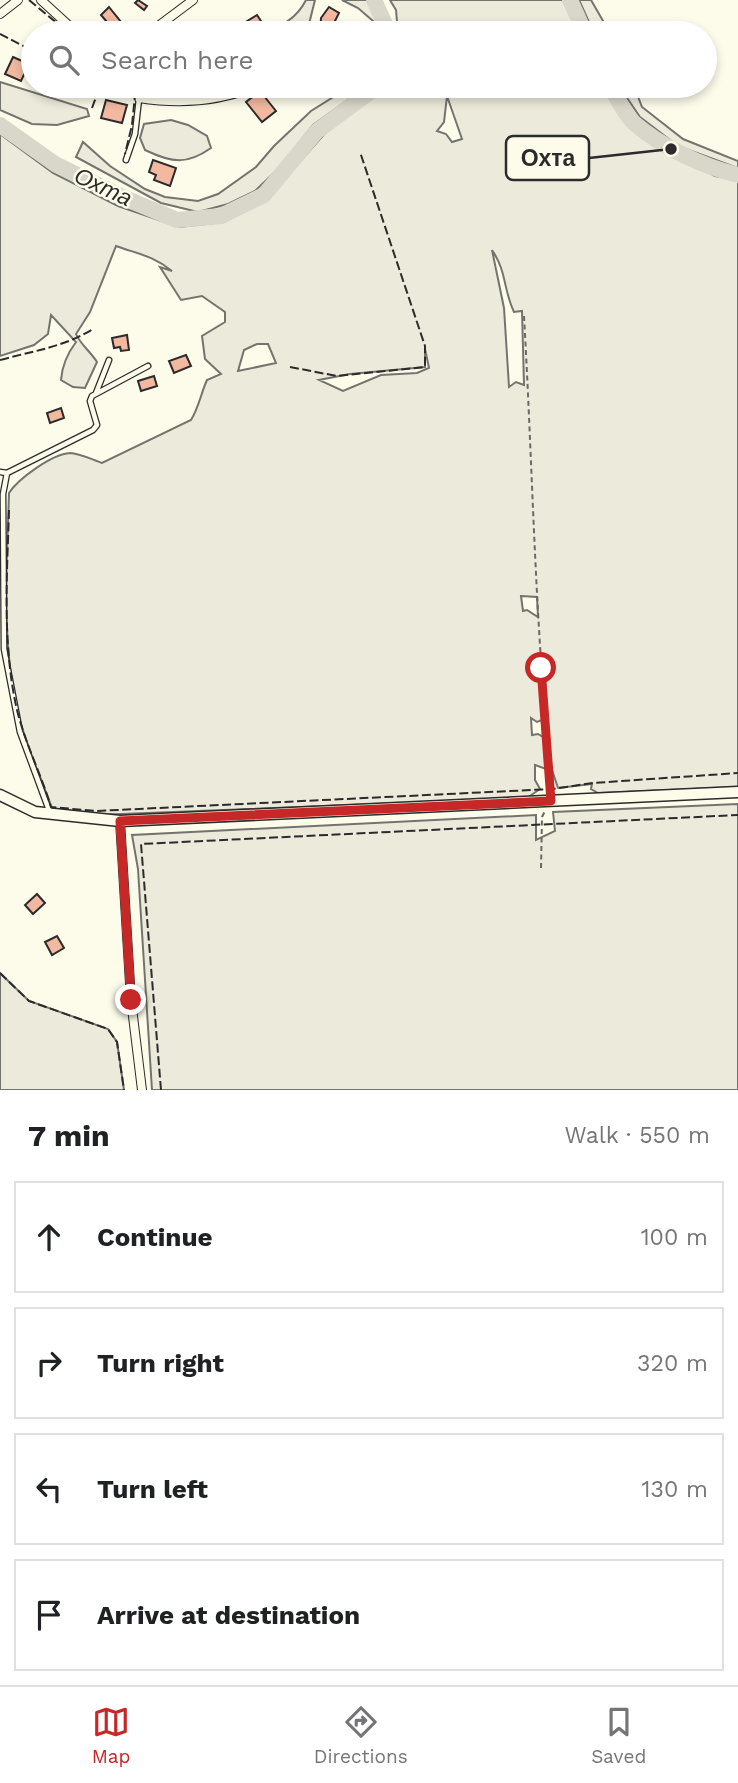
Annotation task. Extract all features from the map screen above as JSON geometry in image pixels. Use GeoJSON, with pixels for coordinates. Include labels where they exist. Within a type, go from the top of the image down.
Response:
{"type":"FeatureCollection","features":[{"type":"Feature","properties":{"kind":"street"},"geometry":{"type":"LineString","coordinates":[[0,14],[18,0]]}},
{"type":"Feature","properties":{"kind":"street"},"geometry":{"type":"LineString","coordinates":[[41,0],[64,21]]}},
{"type":"Feature","properties":{"kind":"street"},"geometry":{"type":"LineString","coordinates":[[165,21],[193,0]]}},
{"type":"Feature","properties":{"kind":"street"},"geometry":{"type":"LineString","coordinates":[[139,98],[219,98]]}},
{"type":"Feature","properties":{"kind":"street"},"geometry":{"type":"LineString","coordinates":[[0,795],[35,812],[120,821],[738,792]]}},
{"type":"Feature","properties":{"kind":"street"},"geometry":{"type":"LineString","coordinates":[[120,821],[131,1000],[142,1090]]}},
{"type":"Feature","properties":{"kind":"lane"},"geometry":{"type":"LineString","coordinates":[[126,160],[135,134],[139,98]]}},
{"type":"Feature","properties":{"kind":"lane"},"geometry":{"type":"LineString","coordinates":[[0,472],[7,473],[93,430],[97,425],[90,401],[109,360]]}},
{"type":"Feature","properties":{"kind":"lane"},"geometry":{"type":"LineString","coordinates":[[96,393],[148,366]]}},
{"type":"Feature","properties":{"kind":"lane"},"geometry":{"type":"LineString","coordinates":[[7,473],[4,494],[4,649],[20,732],[50,814]]}},
{"type":"Feature","properties":{"kind":"path"},"geometry":{"type":"LineString","coordinates":[[524,316],[535,577],[551,801],[542,817],[541,869]]}},
{"type":"Feature","properties":{"kind":"shaded area"},"geometry":{"type":"Polygon","coordinates":[[[306,0],[315,0],[310,21],[288,21],[306,0]]]}},
{"type":"Feature","properties":{"kind":"shaded area"},"geometry":{"type":"Polygon","coordinates":[[[342,0],[367,0],[377,21],[373,21],[358,8],[342,0]]]}},
{"type":"Feature","properties":{"kind":"shaded area"},"geometry":{"type":"Polygon","coordinates":[[[390,0],[564,0],[573,21],[397,21],[396,10],[390,0]]]}},
{"type":"Feature","properties":{"kind":"shaded area"},"geometry":{"type":"Polygon","coordinates":[[[579,0],[591,0],[603,21],[589,21],[579,0]]]}},
{"type":"Feature","properties":{"kind":"shaded area"},"geometry":{"type":"Polygon","coordinates":[[[0,82],[21,89],[21,98],[52,98],[87,109],[89,116],[57,125],[32,124],[0,110],[0,82]]]}},
{"type":"Feature","properties":{"kind":"shaded area"},"geometry":{"type":"Polygon","coordinates":[[[332,98],[350,98],[313,125],[278,169],[255,191],[228,204],[198,212],[161,203],[76,157],[83,142],[110,166],[145,189],[165,197],[198,201],[218,194],[256,167],[311,111],[332,98]]]}},
{"type":"Feature","properties":{"kind":"shaded area"},"geometry":{"type":"Polygon","coordinates":[[[371,98],[447,98],[444,122],[437,131],[446,134],[452,142],[462,139],[448,98],[610,98],[630,127],[715,176],[738,180],[738,787],[598,793],[591,789],[592,784],[558,788],[551,767],[546,769],[535,765],[535,780],[540,789],[527,798],[96,815],[53,811],[24,735],[12,682],[6,601],[9,493],[28,474],[63,454],[74,453],[102,463],[191,420],[207,380],[221,374],[205,359],[202,336],[225,322],[225,312],[202,296],[181,300],[160,267],[172,271],[152,259],[116,246],[90,312],[76,334],[97,362],[85,388],[73,387],[61,380],[62,370],[76,342],[51,315],[48,334],[34,345],[0,356],[0,134],[53,173],[118,206],[179,227],[224,222],[267,199],[327,131],[371,98]],[[492,250],[504,308],[509,387],[516,382],[524,385],[522,311],[514,312],[500,266],[492,250]],[[257,344],[244,350],[238,371],[276,363],[268,344],[257,344]],[[425,349],[425,367],[350,374],[319,380],[343,391],[381,375],[417,373],[429,368],[425,349]],[[521,596],[523,611],[527,610],[538,617],[537,597],[521,596]],[[531,718],[532,735],[538,734],[548,740],[547,718],[537,722],[531,718]]]}},
{"type":"Feature","properties":{"kind":"shaded area"},"geometry":{"type":"Polygon","coordinates":[[[627,98],[639,98],[642,107],[683,139],[738,161],[738,168],[678,146],[640,117],[627,98]]]}},
{"type":"Feature","properties":{"kind":"shaded area"},"geometry":{"type":"Polygon","coordinates":[[[171,120],[188,125],[207,136],[211,148],[187,160],[171,160],[145,150],[140,138],[144,124],[171,120]]]}},
{"type":"Feature","properties":{"kind":"shaded area"},"geometry":{"type":"Polygon","coordinates":[[[738,804],[738,1090],[152,1090],[138,869],[132,835],[536,815],[536,840],[555,831],[553,812],[738,804]]]}},
{"type":"Feature","properties":{"kind":"shaded area"},"geometry":{"type":"Polygon","coordinates":[[[0,973],[29,1001],[108,1029],[117,1042],[124,1090],[0,1090],[0,973]]]}},
{"type":"Feature","properties":{"kind":"building"},"geometry":{"type":"Polygon","coordinates":[[[138,0],[147,6],[144,10],[135,3],[138,0]]]}},
{"type":"Feature","properties":{"kind":"building"},"geometry":{"type":"Polygon","coordinates":[[[109,7],[120,21],[106,21],[101,15],[109,7]]]}},
{"type":"Feature","properties":{"kind":"building"},"geometry":{"type":"Polygon","coordinates":[[[329,7],[339,13],[335,21],[321,21],[329,7]]]}},
{"type":"Feature","properties":{"kind":"building"},"geometry":{"type":"Polygon","coordinates":[[[257,15],[261,21],[247,21],[257,15]]]}},
{"type":"Feature","properties":{"kind":"building"},"geometry":{"type":"Polygon","coordinates":[[[13,57],[21,60],[21,81],[5,74],[13,57]]]}},
{"type":"Feature","properties":{"kind":"building"},"geometry":{"type":"Polygon","coordinates":[[[251,98],[266,98],[276,111],[262,122],[246,102],[251,98]]]}},
{"type":"Feature","properties":{"kind":"building"},"geometry":{"type":"Polygon","coordinates":[[[106,100],[127,105],[122,123],[101,118],[106,100]]]}},
{"type":"Feature","properties":{"kind":"building"},"geometry":{"type":"Polygon","coordinates":[[[153,160],[176,168],[170,186],[154,180],[156,175],[149,172],[153,160]]]}},
{"type":"Feature","properties":{"kind":"building"},"geometry":{"type":"Polygon","coordinates":[[[127,335],[129,350],[114,348],[112,338],[127,335]]]}},
{"type":"Feature","properties":{"kind":"building"},"geometry":{"type":"Polygon","coordinates":[[[186,355],[191,366],[174,373],[169,361],[186,355]]]}},
{"type":"Feature","properties":{"kind":"building"},"geometry":{"type":"Polygon","coordinates":[[[154,376],[157,386],[141,391],[138,381],[154,376]]]}},
{"type":"Feature","properties":{"kind":"building"},"geometry":{"type":"Polygon","coordinates":[[[61,408],[64,418],[50,423],[47,413],[61,408]]]}},
{"type":"Feature","properties":{"kind":"building"},"geometry":{"type":"Polygon","coordinates":[[[37,894],[45,903],[33,914],[25,905],[37,894]]]}},
{"type":"Feature","properties":{"kind":"building"},"geometry":{"type":"Polygon","coordinates":[[[57,936],[64,948],[52,955],[45,942],[57,936]]]}},
{"type":"Feature","properties":{"kind":"waterway","name":"Охта"},"geometry":{"type":"LineString","coordinates":[[374,0],[384,21]]}},
{"type":"Feature","properties":{"kind":"waterway","name":"Охта"},"geometry":{"type":"LineString","coordinates":[[570,0],[580,21]]}},
{"type":"Feature","properties":{"kind":"waterway","name":"Охта"},"geometry":{"type":"LineString","coordinates":[[0,125],[55,164],[177,220],[221,216],[264,195],[317,131],[362,98]]}},
{"type":"Feature","properties":{"kind":"waterway","name":"Охта"},"geometry":{"type":"LineString","coordinates":[[617,98],[634,123],[657,140],[683,155],[738,175]]}},
{"type":"Feature","properties":{"kind":"fence"},"geometry":{"type":"LineString","coordinates":[[29,0],[54,21]]}},
{"type":"Feature","properties":{"kind":"fence"},"geometry":{"type":"LineString","coordinates":[[0,34],[21,45]]}},
{"type":"Feature","properties":{"kind":"fence"},"geometry":{"type":"LineString","coordinates":[[92,108],[96,98]]}},
{"type":"Feature","properties":{"kind":"fence"},"geometry":{"type":"LineString","coordinates":[[125,154],[135,98]]}},
{"type":"Feature","properties":{"kind":"fence"},"geometry":{"type":"LineString","coordinates":[[290,367],[337,376],[425,367],[425,346],[360,152]]}},
{"type":"Feature","properties":{"kind":"fence"},"geometry":{"type":"LineString","coordinates":[[0,360],[60,344],[93,329]]}},
{"type":"Feature","properties":{"kind":"fence"},"geometry":{"type":"LineString","coordinates":[[9,510],[7,635],[12,685],[20,722],[51,807],[96,811],[552,789],[593,783],[738,773]]}},
{"type":"Feature","properties":{"kind":"fence"},"geometry":{"type":"LineString","coordinates":[[161,1090],[141,844],[738,815]]}},
{"type":"Feature","properties":{"kind":"fence"},"geometry":{"type":"LineString","coordinates":[[0,973],[29,1001],[108,1029],[117,1042],[124,1090]]}},
{"type":"Feature","properties":{"kind":"place","name":"Охта"},"geometry":{"type":"Point","coordinates":[671,149]}},
{"type":"Feature","properties":{"kind":"route"},"geometry":{"type":"LineString","coordinates":[[131,1000],[120,821],[551,801],[541,668]]}}]}
